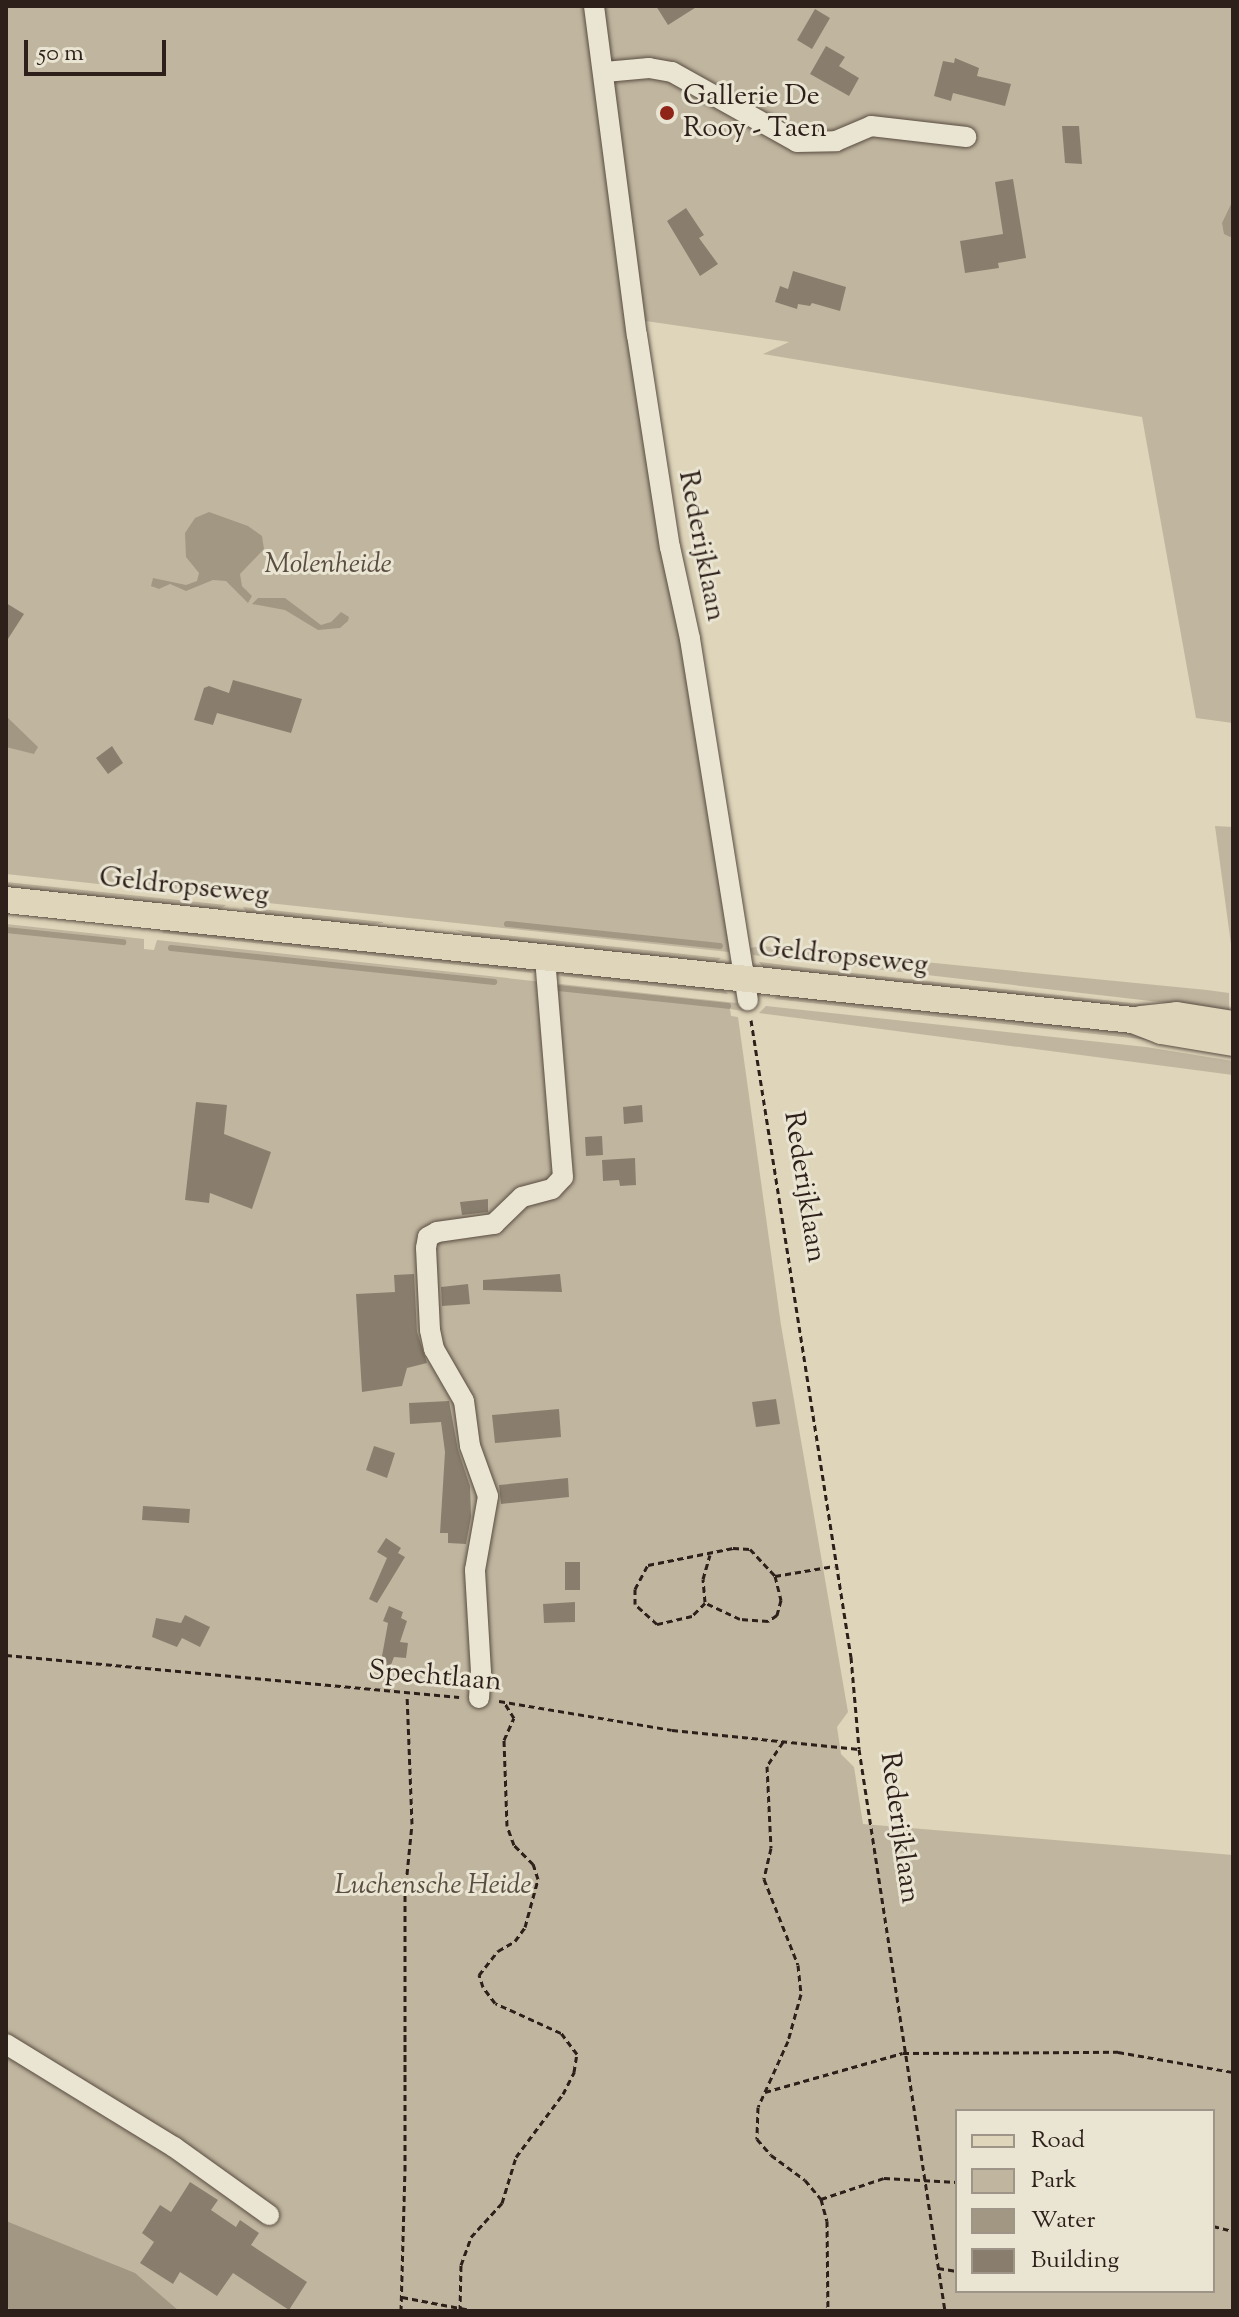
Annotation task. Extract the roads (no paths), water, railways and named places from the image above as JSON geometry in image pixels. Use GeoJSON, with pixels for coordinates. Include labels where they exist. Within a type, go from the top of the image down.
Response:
{"type":"FeatureCollection","features":[{"type":"Feature","properties":{"kind":"main road","name":"Geldropseweg"},"geometry":{"type":"LineString","coordinates":[[6,900],[545,957],[746,989],[1133,1020],[1177,1015],[1233,1024]]}},
{"type":"Feature","properties":{"kind":"main road","name":"Geldropseweg"},"geometry":{"type":"LineString","coordinates":[[1133,1020],[1161,1031],[1233,1043]]}},
{"type":"Feature","properties":{"kind":"street","name":"Rederijklaan"},"geometry":{"type":"LineString","coordinates":[[594,6],[651,426],[746,989]]}},
{"type":"Feature","properties":{"kind":"street"},"geometry":{"type":"LineString","coordinates":[[605,72],[649,68],[672,72],[797,142],[836,141],[871,126],[966,137]]}},
{"type":"Feature","properties":{"kind":"street"},"geometry":{"type":"LineString","coordinates":[[479,1698],[481,1672],[475,1570],[488,1496],[470,1446],[464,1401],[434,1349],[430,1330],[428,1237],[437,1232],[494,1224],[522,1197],[552,1189],[563,1177],[545,957]]}},
{"type":"Feature","properties":{"kind":"street"},"geometry":{"type":"LineString","coordinates":[[6,2044],[174,2147],[269,2215]]}},
{"type":"Feature","properties":{"kind":"water"},"geometry":{"type":"Polygon","coordinates":[[[1233,200],[1233,236],[1230,237],[1224,234],[1222,223],[1233,200]]]}},
{"type":"Feature","properties":{"kind":"water"},"geometry":{"type":"Polygon","coordinates":[[[209,512],[248,526],[262,536],[264,549],[240,574],[242,586],[252,596],[248,603],[226,581],[213,580],[186,591],[170,584],[159,589],[151,586],[153,578],[186,585],[197,581],[199,573],[186,557],[185,533],[195,518],[209,512]]]}},
{"type":"Feature","properties":{"kind":"water"},"geometry":{"type":"Polygon","coordinates":[[[258,598],[285,598],[321,625],[331,622],[341,612],[349,617],[340,628],[318,630],[285,610],[252,604],[258,598]]]}},
{"type":"Feature","properties":{"kind":"water"},"geometry":{"type":"Polygon","coordinates":[[[6,716],[38,747],[34,754],[6,747],[6,716]]]}},
{"type":"Feature","properties":{"kind":"water"},"geometry":{"type":"Polygon","coordinates":[[[6,2221],[135,2273],[179,2311],[10,2311],[6,2303],[6,2221]]]}},
{"type":"Feature","properties":{"kind":"waterway"},"geometry":{"type":"LineString","coordinates":[[507,924],[720,946]]}},
{"type":"Feature","properties":{"kind":"waterway"},"geometry":{"type":"LineString","coordinates":[[6,930],[123,942]]}},
{"type":"Feature","properties":{"kind":"waterway"},"geometry":{"type":"LineString","coordinates":[[171,948],[494,982]]}},
{"type":"Feature","properties":{"kind":"waterway"},"geometry":{"type":"LineString","coordinates":[[558,988],[728,1006]]}},
{"type":"Feature","properties":{"kind":"place","name":"Gallerie De Rooy - Taen"},"geometry":{"type":"Point","coordinates":[667,113]}},
{"type":"Feature","properties":{"kind":"park label","name":"Molenheide"},"geometry":{"type":"Point","coordinates":[328,565]}},
{"type":"Feature","properties":{"kind":"park label","name":"Luchensche Heide"},"geometry":{"type":"Point","coordinates":[433,1886]}}]}
